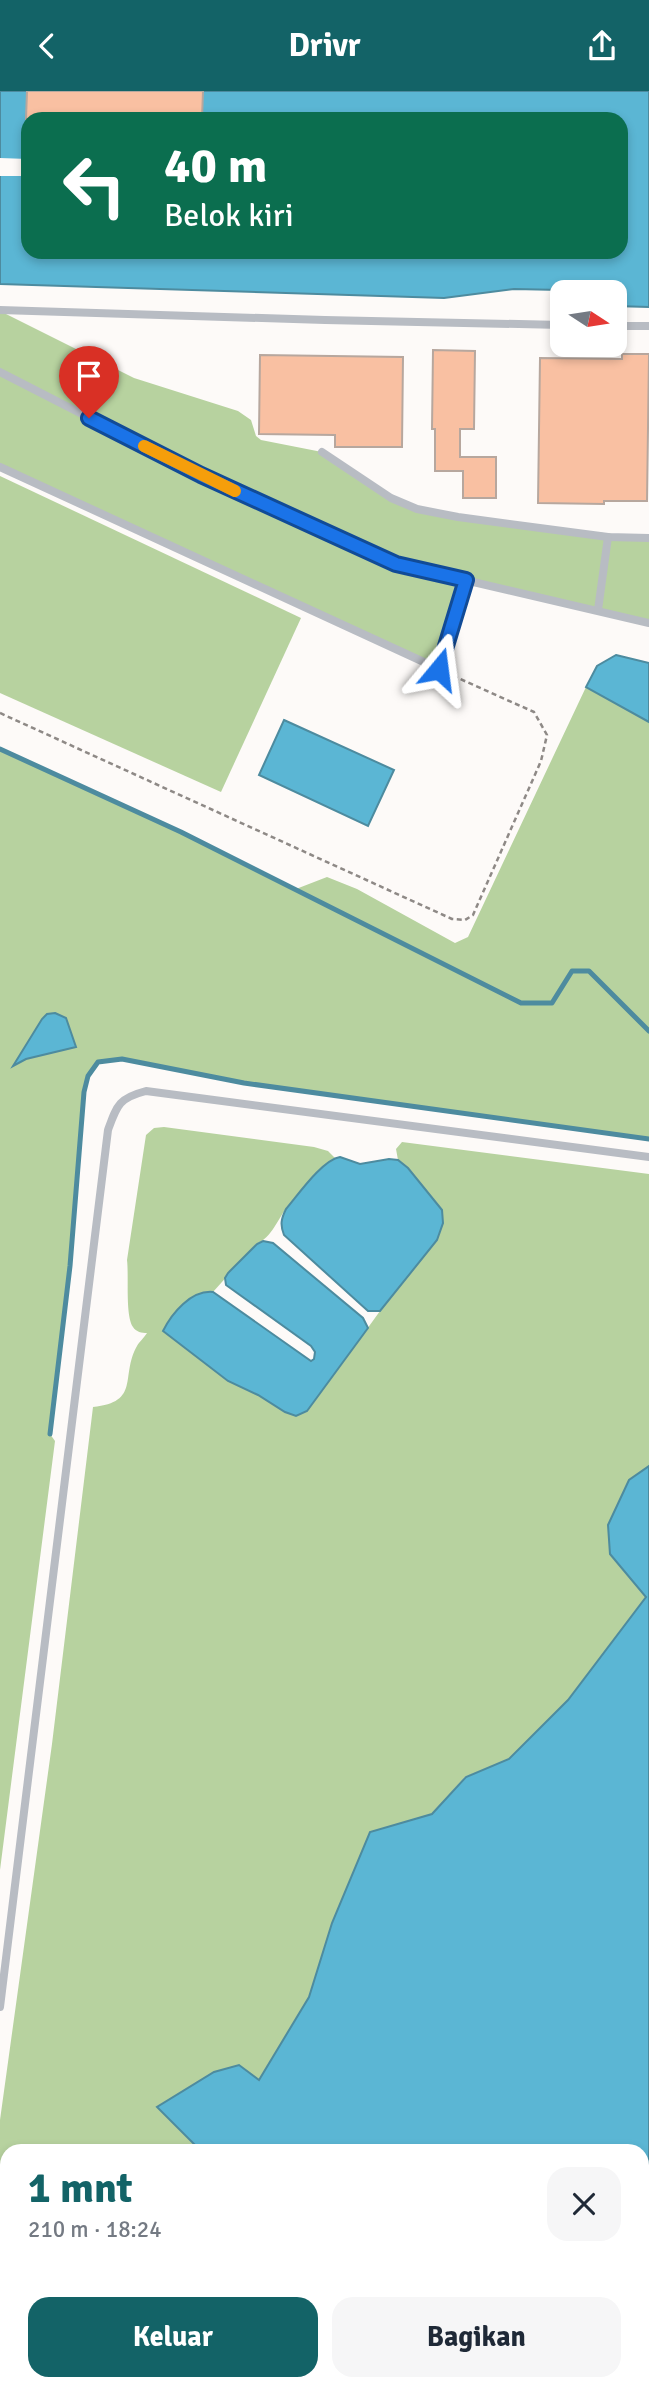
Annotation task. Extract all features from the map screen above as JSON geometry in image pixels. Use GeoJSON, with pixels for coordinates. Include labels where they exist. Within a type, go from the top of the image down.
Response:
{"type":"FeatureCollection","features":[{"type":"Feature","properties":{"kind":"lane"},"geometry":{"type":"LineString","coordinates":[[0,310],[550,325]]}},
{"type":"Feature","properties":{"kind":"lane"},"geometry":{"type":"LineString","coordinates":[[627,326],[649,327]]}},
{"type":"Feature","properties":{"kind":"lane"},"geometry":{"type":"LineString","coordinates":[[0,372],[201,475],[396,564],[649,623]]}},
{"type":"Feature","properties":{"kind":"lane"},"geometry":{"type":"LineString","coordinates":[[321,452],[391,498],[417,509],[608,537],[649,538]]}},
{"type":"Feature","properties":{"kind":"lane"},"geometry":{"type":"LineString","coordinates":[[0,467],[439,669],[466,580]]}},
{"type":"Feature","properties":{"kind":"lane"},"geometry":{"type":"LineString","coordinates":[[598,610],[608,537]]}},
{"type":"Feature","properties":{"kind":"lane"},"geometry":{"type":"LineString","coordinates":[[0,2007],[108,1130],[117,1105],[128,1095],[146,1091],[649,1157]]}},
{"type":"Feature","properties":{"kind":"path"},"geometry":{"type":"LineString","coordinates":[[0,713],[452,919],[465,921],[473,915],[541,761],[547,735],[534,712],[439,669]]}},
{"type":"Feature","properties":{"kind":"green space"},"geometry":{"type":"Polygon","coordinates":[[[0,311],[134,378],[238,411],[251,420],[256,436],[261,440],[322,452],[391,498],[458,517],[649,538],[649,623],[466,580],[439,669],[0,467],[0,311]]]}},
{"type":"Feature","properties":{"kind":"green space"},"geometry":{"type":"Polygon","coordinates":[[[0,476],[301,618],[221,792],[0,693],[0,476]]]}},
{"type":"Feature","properties":{"kind":"green space"},"geometry":{"type":"Polygon","coordinates":[[[586,687],[649,722],[649,1139],[244,1083],[122,1059],[99,1062],[88,1076],[84,1092],[70,1266],[50,1434],[55,1441],[0,1870],[0,749],[181,832],[296,889],[327,877],[357,889],[455,943],[468,937],[586,687]],[[47,1014],[14,1065],[26,1059],[76,1047],[47,1014]]]}},
{"type":"Feature","properties":{"kind":"green space"},"geometry":{"type":"Polygon","coordinates":[[[164,1127],[314,1147],[328,1151],[335,1158],[304,1187],[284,1211],[271,1233],[256,1244],[213,1292],[206,1292],[163,1331],[228,1381],[285,1412],[336,1372],[380,1311],[437,1240],[408,1168],[398,1160],[396,1149],[402,1142],[649,1174],[649,1466],[629,1480],[610,1554],[646,1597],[568,1700],[509,1759],[465,1777],[432,1814],[370,1832],[332,1923],[309,1997],[259,2080],[158,2107],[194,2144],[0,2144],[0,2120],[52,1744],[93,1407],[118,1400],[124,1393],[132,1357],[147,1333],[136,1330],[131,1322],[127,1260],[146,1135],[154,1128],[164,1127]]]}},
{"type":"Feature","properties":{"kind":"water"},"geometry":{"type":"Polygon","coordinates":[[[0,91],[649,91],[649,307],[627,306],[627,280],[550,280],[550,290],[514,289],[444,298],[0,284],[0,91]]]}},
{"type":"Feature","properties":{"kind":"water"},"geometry":{"type":"Polygon","coordinates":[[[616,655],[649,663],[649,722],[586,687],[597,666],[616,655]]]}},
{"type":"Feature","properties":{"kind":"water"},"geometry":{"type":"Polygon","coordinates":[[[284,720],[394,770],[368,826],[259,775],[284,720]]]}},
{"type":"Feature","properties":{"kind":"water"},"geometry":{"type":"Polygon","coordinates":[[[55,1013],[66,1018],[76,1047],[26,1059],[13,1066],[42,1019],[47,1014],[55,1013]]]}},
{"type":"Feature","properties":{"kind":"water"},"geometry":{"type":"Polygon","coordinates":[[[340,1157],[360,1164],[398,1160],[408,1168],[442,1210],[443,1223],[437,1240],[380,1311],[368,1311],[284,1235],[282,1222],[286,1209],[318,1171],[340,1157]]]}},
{"type":"Feature","properties":{"kind":"water"},"geometry":{"type":"Polygon","coordinates":[[[263,1241],[273,1243],[363,1318],[368,1328],[307,1411],[296,1416],[228,1381],[163,1331],[183,1304],[197,1295],[213,1292],[311,1361],[314,1359],[315,1352],[311,1346],[226,1285],[225,1278],[228,1273],[263,1241]]]}},
{"type":"Feature","properties":{"kind":"water"},"geometry":{"type":"Polygon","coordinates":[[[649,1466],[649,2144],[194,2144],[157,2107],[214,2072],[239,2065],[259,2080],[309,1997],[332,1923],[370,1832],[432,1814],[466,1777],[509,1759],[568,1700],[646,1597],[610,1554],[608,1525],[629,1480],[649,1466]]]}},
{"type":"Feature","properties":{"kind":"pier"},"geometry":{"type":"Polygon","coordinates":[[[0,158],[21,159],[21,176],[0,176],[0,158]]]}},
{"type":"Feature","properties":{"kind":"building"},"geometry":{"type":"Polygon","coordinates":[[[27,91],[203,91],[202,112],[26,112],[27,91]]]}},
{"type":"Feature","properties":{"kind":"building"},"geometry":{"type":"Polygon","coordinates":[[[433,350],[475,351],[474,429],[460,429],[460,457],[496,457],[496,498],[463,498],[463,471],[435,471],[435,429],[432,429],[433,350]]]}},
{"type":"Feature","properties":{"kind":"building"},"geometry":{"type":"Polygon","coordinates":[[[627,354],[649,354],[647,501],[604,501],[604,504],[538,503],[540,358],[627,357],[627,354]]]}},
{"type":"Feature","properties":{"kind":"building"},"geometry":{"type":"Polygon","coordinates":[[[260,355],[403,357],[402,447],[335,447],[335,435],[259,434],[260,355]]]}},
{"type":"Feature","properties":{"kind":"waterway"},"geometry":{"type":"LineString","coordinates":[[0,749],[181,832],[521,1003],[552,1003],[572,971],[589,971],[649,1031]]}},
{"type":"Feature","properties":{"kind":"waterway"},"geometry":{"type":"LineString","coordinates":[[50,1434],[70,1266],[84,1092],[88,1076],[98,1062],[122,1059],[244,1083],[649,1139]]}},
{"type":"Feature","properties":{"kind":"slow traffic"},"geometry":{"type":"LineString","coordinates":[[144,446],[235,491]]}},
{"type":"Feature","properties":{"kind":"route"},"geometry":{"type":"LineString","coordinates":[[89,418],[201,475],[396,564],[466,580],[439,669]]}}]}
